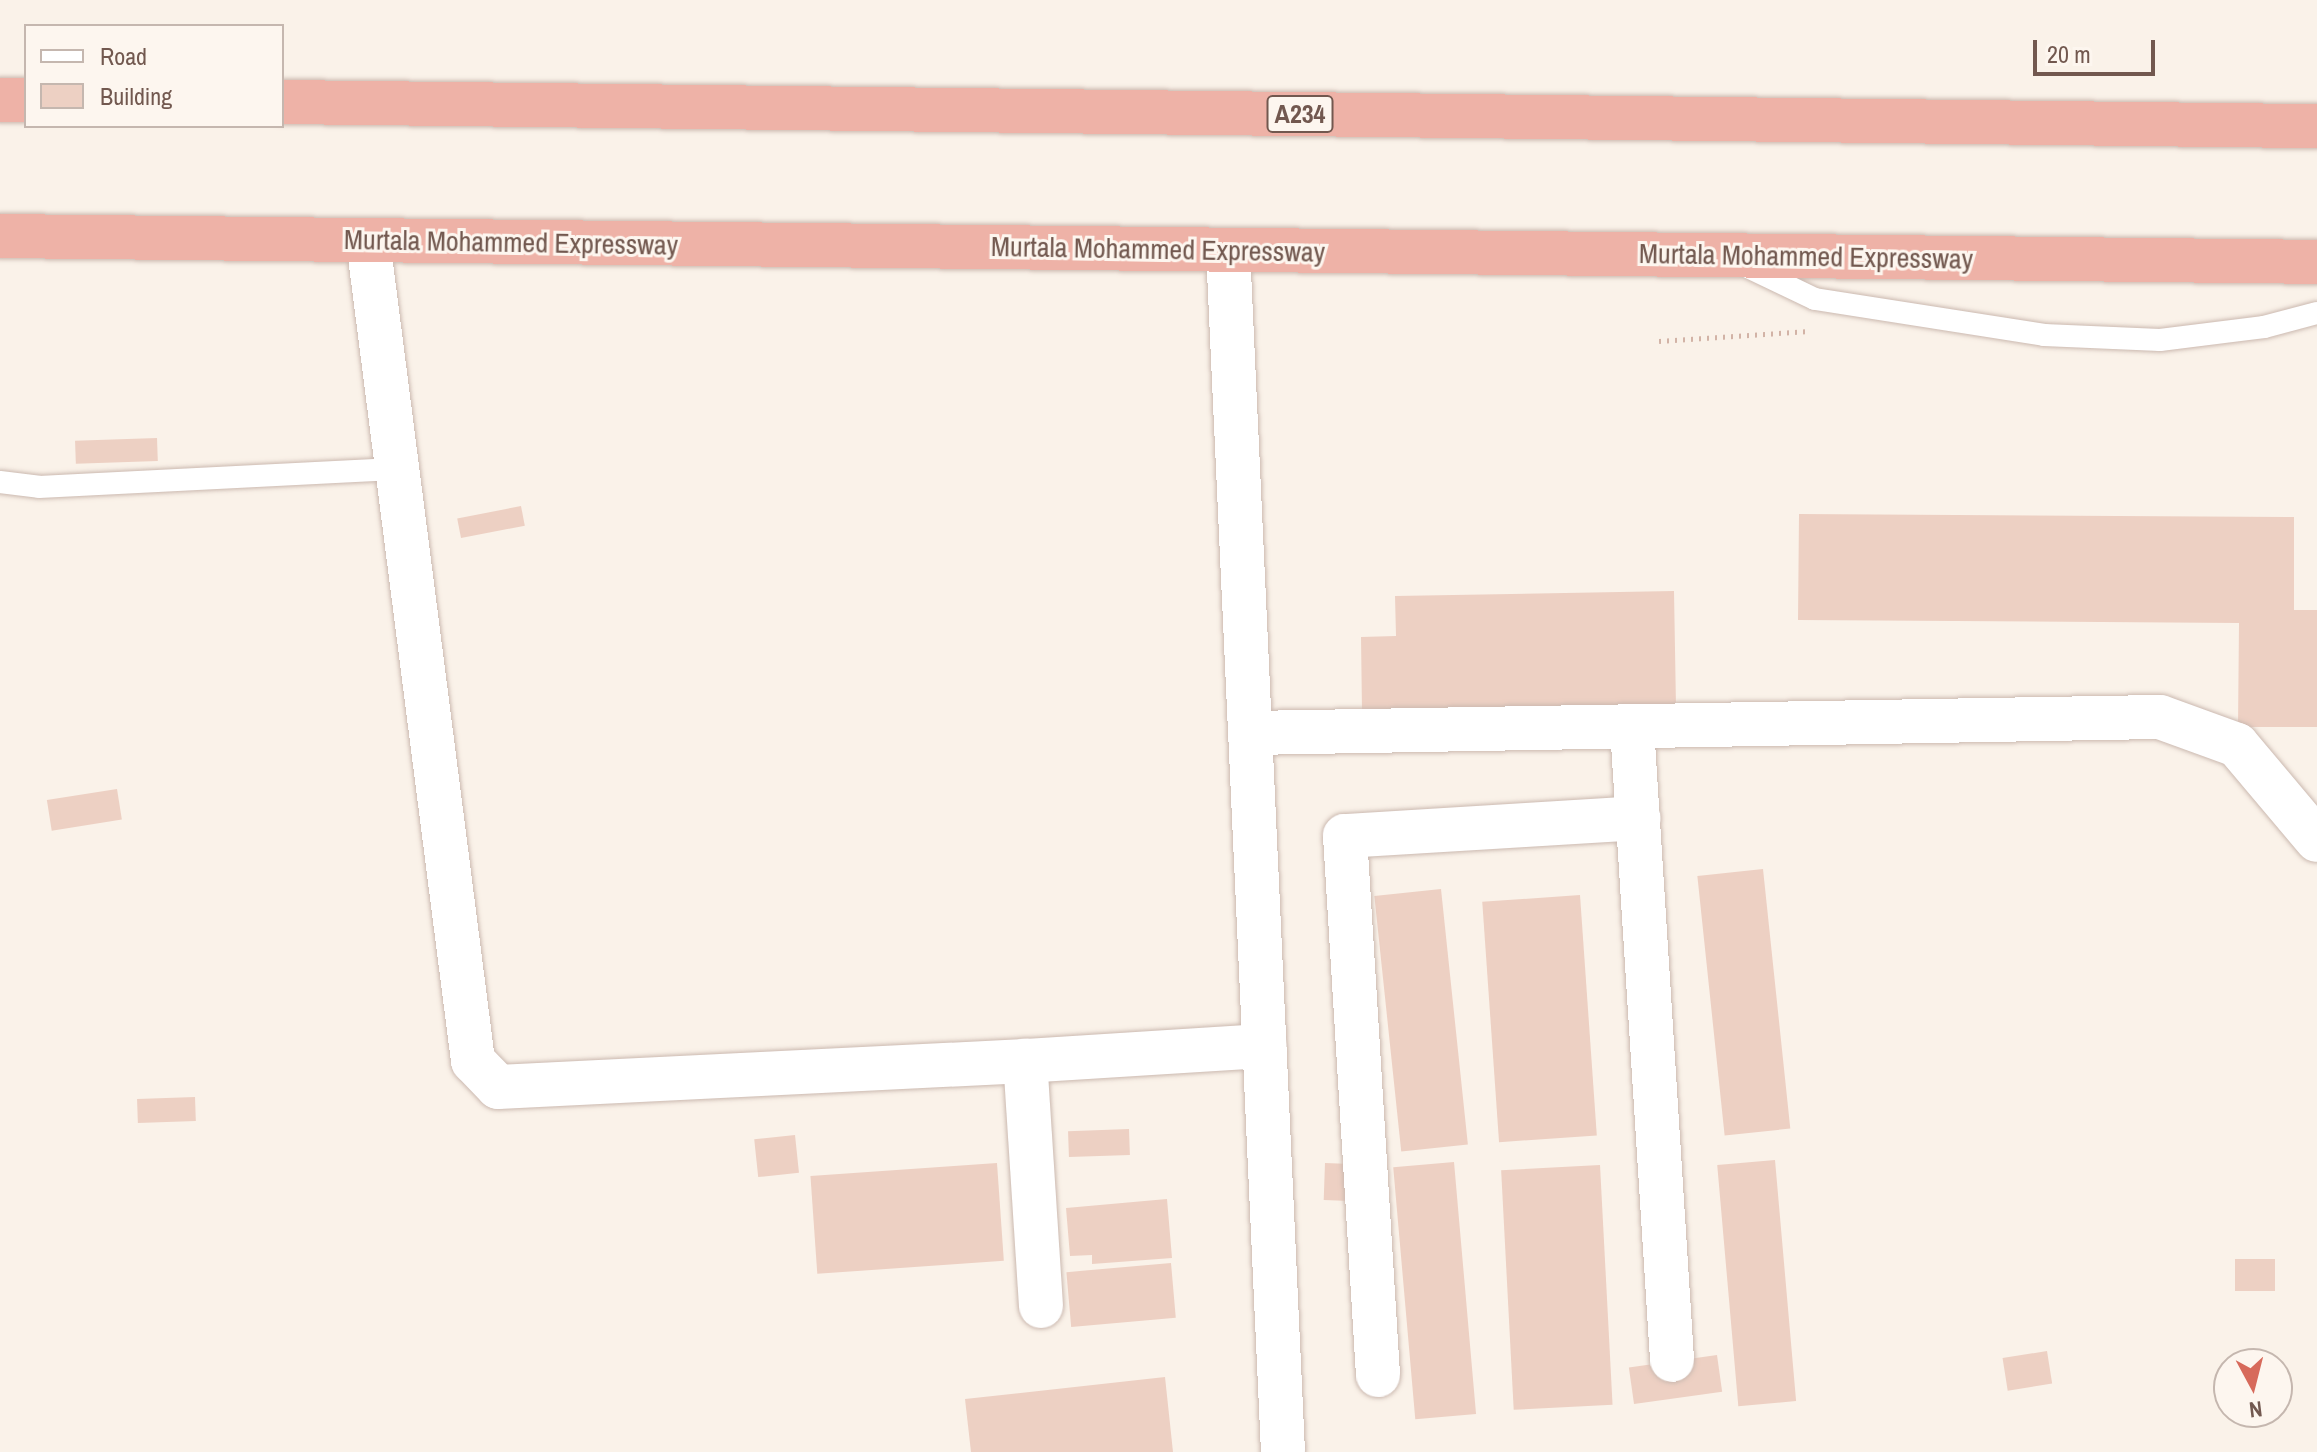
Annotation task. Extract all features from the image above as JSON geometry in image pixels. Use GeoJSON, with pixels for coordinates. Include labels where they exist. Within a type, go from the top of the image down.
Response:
{"type":"FeatureCollection","features":[{"type":"Feature","properties":{"kind":"highway"},"geometry":{"type":"LineString","coordinates":[[0,100],[24,100]]}},
{"type":"Feature","properties":{"kind":"highway","name":"A234"},"geometry":{"type":"LineString","coordinates":[[284,102],[2317,126]]}},
{"type":"Feature","properties":{"kind":"highway","name":"Murtala Mohammed Expressway"},"geometry":{"type":"LineString","coordinates":[[0,236],[2317,262]]}},
{"type":"Feature","properties":{"kind":"street"},"geometry":{"type":"LineString","coordinates":[[368,241],[465,1026],[473,1061],[498,1087],[1265,1046]]}},
{"type":"Feature","properties":{"kind":"street"},"geometry":{"type":"LineString","coordinates":[[1228,250],[1283,1452]]}},
{"type":"Feature","properties":{"kind":"street"},"geometry":{"type":"LineString","coordinates":[[1250,733],[2160,717],[2237,745],[2317,840]]}},
{"type":"Feature","properties":{"kind":"street"},"geometry":{"type":"LineString","coordinates":[[1632,727],[1672,1360]]}},
{"type":"Feature","properties":{"kind":"street"},"geometry":{"type":"LineString","coordinates":[[1378,1375],[1345,836],[1638,818]]}},
{"type":"Feature","properties":{"kind":"street"},"geometry":{"type":"LineString","coordinates":[[1025,1061],[1041,1306]]}},
{"type":"Feature","properties":{"kind":"lane"},"geometry":{"type":"LineString","coordinates":[[1724,255],[1815,299],[2044,335],[2160,340],[2264,327],[2317,313]]}},
{"type":"Feature","properties":{"kind":"lane"},"geometry":{"type":"LineString","coordinates":[[0,482],[39,487],[395,469]]}},
{"type":"Feature","properties":{"kind":"path"},"geometry":{"type":"LineString","coordinates":[[1659,341],[1730,339]]}},
{"type":"Feature","properties":{"kind":"building"},"geometry":{"type":"Polygon","coordinates":[[[157,438],[158,461],[76,464],[75,441],[157,438]]]}},
{"type":"Feature","properties":{"kind":"building"},"geometry":{"type":"Polygon","coordinates":[[[521,506],[525,526],[461,538],[457,518],[521,506]]]}},
{"type":"Feature","properties":{"kind":"building"},"geometry":{"type":"Polygon","coordinates":[[[1799,514],[2294,517],[2294,610],[2317,610],[2317,727],[2238,727],[2239,623],[1798,620],[1799,514]]]}},
{"type":"Feature","properties":{"kind":"building"},"geometry":{"type":"Polygon","coordinates":[[[1674,591],[1676,707],[1362,712],[1361,637],[1396,636],[1395,596],[1674,591]]]}},
{"type":"Feature","properties":{"kind":"building"},"geometry":{"type":"Polygon","coordinates":[[[117,789],[122,820],[52,831],[47,800],[117,789]]]}},
{"type":"Feature","properties":{"kind":"building"},"geometry":{"type":"Polygon","coordinates":[[[1763,869],[1790,1129],[1725,1135],[1697,876],[1763,869]]]}},
{"type":"Feature","properties":{"kind":"building"},"geometry":{"type":"Polygon","coordinates":[[[1441,889],[1468,1145],[1401,1152],[1374,896],[1441,889]]]}},
{"type":"Feature","properties":{"kind":"building"},"geometry":{"type":"Polygon","coordinates":[[[1580,895],[1597,1135],[1499,1142],[1482,902],[1580,895]]]}},
{"type":"Feature","properties":{"kind":"building"},"geometry":{"type":"Polygon","coordinates":[[[195,1097],[196,1121],[138,1123],[137,1099],[195,1097]]]}},
{"type":"Feature","properties":{"kind":"building"},"geometry":{"type":"Polygon","coordinates":[[[1129,1129],[1130,1155],[1069,1157],[1068,1131],[1129,1129]]]}},
{"type":"Feature","properties":{"kind":"building"},"geometry":{"type":"Polygon","coordinates":[[[795,1135],[799,1173],[758,1177],[754,1139],[795,1135]]]}},
{"type":"Feature","properties":{"kind":"building"},"geometry":{"type":"Polygon","coordinates":[[[1775,1160],[1796,1401],[1738,1406],[1717,1165],[1775,1160]]]}},
{"type":"Feature","properties":{"kind":"building"},"geometry":{"type":"Polygon","coordinates":[[[1454,1162],[1476,1414],[1415,1419],[1393,1167],[1454,1162]]]}},
{"type":"Feature","properties":{"kind":"building"},"geometry":{"type":"Polygon","coordinates":[[[997,1163],[1004,1261],[817,1274],[810,1176],[997,1163]]]}},
{"type":"Feature","properties":{"kind":"building"},"geometry":{"type":"Polygon","coordinates":[[[1325,1163],[1351,1164],[1350,1201],[1324,1200],[1325,1163]]]}},
{"type":"Feature","properties":{"kind":"building"},"geometry":{"type":"Polygon","coordinates":[[[1600,1165],[1613,1405],[1514,1410],[1501,1170],[1600,1165]]]}},
{"type":"Feature","properties":{"kind":"building"},"geometry":{"type":"Polygon","coordinates":[[[1167,1199],[1172,1258],[1092,1264],[1092,1255],[1070,1256],[1066,1208],[1167,1199]]]}},
{"type":"Feature","properties":{"kind":"building"},"geometry":{"type":"Polygon","coordinates":[[[2235,1259],[2275,1259],[2275,1291],[2235,1291],[2235,1259]]]}},
{"type":"Feature","properties":{"kind":"building"},"geometry":{"type":"Polygon","coordinates":[[[1171,1263],[1176,1318],[1071,1327],[1066,1272],[1171,1263]]]}},
{"type":"Feature","properties":{"kind":"building"},"geometry":{"type":"Polygon","coordinates":[[[2047,1351],[2052,1384],[2008,1391],[2003,1358],[2047,1351]]]}},
{"type":"Feature","properties":{"kind":"building"},"geometry":{"type":"Polygon","coordinates":[[[1717,1355],[1722,1392],[1634,1404],[1629,1367],[1717,1355]]]}},
{"type":"Feature","properties":{"kind":"building"},"geometry":{"type":"Polygon","coordinates":[[[1165,1377],[1173,1452],[971,1452],[965,1399],[1165,1377]]]}}]}
